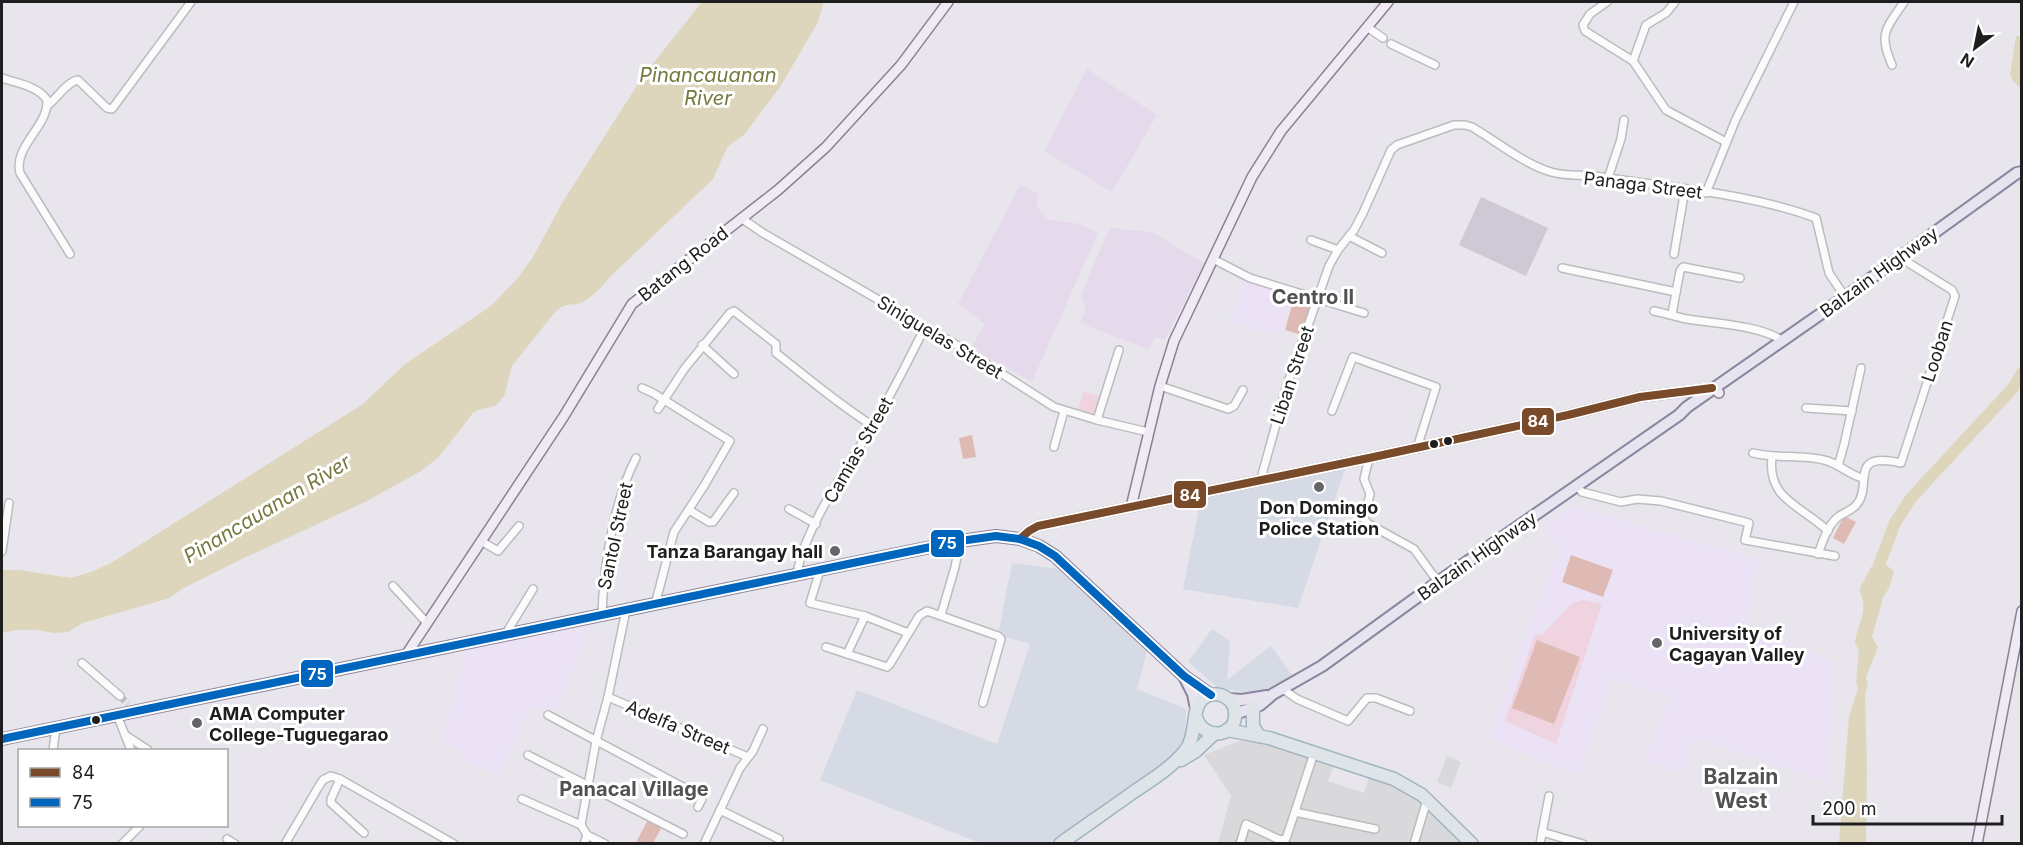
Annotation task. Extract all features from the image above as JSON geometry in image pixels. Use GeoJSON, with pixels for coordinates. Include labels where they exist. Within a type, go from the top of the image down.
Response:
{"type":"FeatureCollection","features":[{"type":"Feature","properties":{"kind":"highway"},"geometry":{"type":"LineString","coordinates":[[1169,767],[1187,750],[1194,735],[1196,713],[1201,701],[1211,695],[1221,695],[1234,706],[1235,716],[1227,730]]}},
{"type":"Feature","properties":{"kind":"highway"},"geometry":{"type":"LineString","coordinates":[[1253,708],[1253,726],[1259,736]]}},
{"type":"Feature","properties":{"kind":"highway"},"geometry":{"type":"LineString","coordinates":[[1196,713],[1202,728],[1214,734]]}},
{"type":"Feature","properties":{"kind":"highway"},"geometry":{"type":"LineString","coordinates":[[1235,716],[1259,736]]}},
{"type":"Feature","properties":{"kind":"highway"},"geometry":{"type":"LineString","coordinates":[[1060,843],[1169,767],[1196,751],[1214,734],[1227,730],[1259,736],[1394,778],[1427,800],[1472,843]]}},
{"type":"Feature","properties":{"kind":"main road","name":"Batang Road"},"geometry":{"type":"LineString","coordinates":[[406,656],[569,408],[632,304],[801,170],[845,127],[901,65],[948,2]]}},
{"type":"Feature","properties":{"kind":"main road"},"geometry":{"type":"LineString","coordinates":[[1131,507],[1148,432],[1174,341],[1263,158],[1281,131],[1388,2]]}},
{"type":"Feature","properties":{"kind":"main road","name":"Balzain Highway"},"geometry":{"type":"LineString","coordinates":[[1716,390],[2017,173],[2022,172]]}},
{"type":"Feature","properties":{"kind":"main road","name":"Balzain Highway"},"geometry":{"type":"LineString","coordinates":[[1235,716],[1253,708],[1318,669],[1438,582],[1679,415],[1687,407],[1907,262],[2022,178]]}},
{"type":"Feature","properties":{"kind":"main road"},"geometry":{"type":"LineString","coordinates":[[1020,539],[1038,526],[1370,459],[1640,397],[1716,390]]}},
{"type":"Feature","properties":{"kind":"main road"},"geometry":{"type":"LineString","coordinates":[[2,739],[117,715],[128,708],[406,656],[797,574],[960,541],[996,536],[1020,539],[1039,546],[1054,556],[1184,676],[1211,695]]}},
{"type":"Feature","properties":{"kind":"main road"},"geometry":{"type":"LineString","coordinates":[[1977,843],[2022,611]]}},
{"type":"Feature","properties":{"kind":"main road"},"geometry":{"type":"LineString","coordinates":[[1184,676],[1193,694],[1196,713]]}},
{"type":"Feature","properties":{"kind":"main road"},"geometry":{"type":"LineString","coordinates":[[1228,699],[1258,699],[1278,692]]}},
{"type":"Feature","properties":{"kind":"street"},"geometry":{"type":"LineString","coordinates":[[70,254],[20,173],[18,165],[22,153],[47,106],[70,83],[78,80],[107,108],[112,109],[191,2]]}},
{"type":"Feature","properties":{"kind":"street"},"geometry":{"type":"LineString","coordinates":[[1607,2],[1586,18],[1583,28],[1633,61],[1666,110],[1726,142]]}},
{"type":"Feature","properties":{"kind":"street"},"geometry":{"type":"LineString","coordinates":[[1633,61],[1646,25],[1666,13],[1675,2]]}},
{"type":"Feature","properties":{"kind":"street"},"geometry":{"type":"LineString","coordinates":[[1706,193],[1726,142],[1794,2]]}},
{"type":"Feature","properties":{"kind":"street"},"geometry":{"type":"LineString","coordinates":[[1892,65],[1884,46],[1884,36],[1904,2]]}},
{"type":"Feature","properties":{"kind":"street"},"geometry":{"type":"LineString","coordinates":[[1367,27],[1383,38]]}},
{"type":"Feature","properties":{"kind":"street"},"geometry":{"type":"LineString","coordinates":[[1391,44],[1435,64]]}},
{"type":"Feature","properties":{"kind":"street"},"geometry":{"type":"LineString","coordinates":[[2,78],[44,94],[47,106]]}},
{"type":"Feature","properties":{"kind":"street"},"geometry":{"type":"LineString","coordinates":[[1608,178],[1621,139],[1624,120]]}},
{"type":"Feature","properties":{"kind":"street","name":"Panaga Street"},"geometry":{"type":"LineString","coordinates":[[1397,145],[1454,125],[1466,124],[1549,172],[1568,176],[1608,178],[1756,201],[1816,218],[1829,273],[1845,297]]}},
{"type":"Feature","properties":{"kind":"street","name":"Liban Street"},"geometry":{"type":"LineString","coordinates":[[1260,482],[1286,388],[1317,298],[1338,250],[1364,213],[1387,157],[1397,145]]}},
{"type":"Feature","properties":{"kind":"street"},"geometry":{"type":"LineString","coordinates":[[1674,254],[1685,189]]}},
{"type":"Feature","properties":{"kind":"street","name":"Siniguelas Street"},"geometry":{"type":"LineString","coordinates":[[741,218],[772,239],[960,347],[1054,407],[1148,432]]}},
{"type":"Feature","properties":{"kind":"street"},"geometry":{"type":"LineString","coordinates":[[1349,236],[1382,253]]}},
{"type":"Feature","properties":{"kind":"street"},"geometry":{"type":"LineString","coordinates":[[1311,240],[1338,250]]}},
{"type":"Feature","properties":{"kind":"street"},"geometry":{"type":"LineString","coordinates":[[1213,259],[1250,278],[1364,313]]}},
{"type":"Feature","properties":{"kind":"street","name":"Looban"},"geometry":{"type":"LineString","coordinates":[[1862,478],[1873,462],[1901,463],[1955,294],[1907,262]]}},
{"type":"Feature","properties":{"kind":"street"},"geometry":{"type":"LineString","coordinates":[[1672,314],[1680,271],[1683,267],[1740,278]]}},
{"type":"Feature","properties":{"kind":"street"},"geometry":{"type":"LineString","coordinates":[[1562,268],[1676,292]]}},
{"type":"Feature","properties":{"kind":"street"},"geometry":{"type":"LineString","coordinates":[[1654,311],[1748,329],[1774,336],[1783,341]]}},
{"type":"Feature","properties":{"kind":"street"},"geometry":{"type":"LineString","coordinates":[[658,409],[702,345],[730,313],[736,312],[776,344],[776,353],[847,410],[873,426]]}},
{"type":"Feature","properties":{"kind":"street","name":"Camias Street"},"geometry":{"type":"LineString","coordinates":[[797,574],[801,555],[816,524],[873,426],[925,327]]}},
{"type":"Feature","properties":{"kind":"street"},"geometry":{"type":"LineString","coordinates":[[702,345],[734,374]]}},
{"type":"Feature","properties":{"kind":"street"},"geometry":{"type":"LineString","coordinates":[[1097,420],[1119,350]]}},
{"type":"Feature","properties":{"kind":"street"},"geometry":{"type":"LineString","coordinates":[[1332,411],[1353,357],[1436,387],[1417,448]]}},
{"type":"Feature","properties":{"kind":"street"},"geometry":{"type":"LineString","coordinates":[[1838,465],[1861,368]]}},
{"type":"Feature","properties":{"kind":"street"},"geometry":{"type":"LineString","coordinates":[[1160,386],[1228,409],[1234,406],[1243,390]]}},
{"type":"Feature","properties":{"kind":"street"},"geometry":{"type":"LineString","coordinates":[[642,388],[727,438],[730,443],[674,532],[655,605]]}},
{"type":"Feature","properties":{"kind":"street"},"geometry":{"type":"LineString","coordinates":[[1806,408],[1852,411]]}},
{"type":"Feature","properties":{"kind":"street"},"geometry":{"type":"LineString","coordinates":[[1054,447],[1064,411]]}},
{"type":"Feature","properties":{"kind":"street"},"geometry":{"type":"LineString","coordinates":[[1753,453],[1772,457],[1816,458],[1838,465],[1853,476],[1862,478],[1861,496],[1857,506],[1836,518],[1818,554]]}},
{"type":"Feature","properties":{"kind":"street"},"geometry":{"type":"LineString","coordinates":[[1772,457],[1771,475],[1777,490],[1828,531]]}},
{"type":"Feature","properties":{"kind":"street","name":"Santol Street"},"geometry":{"type":"LineString","coordinates":[[602,616],[607,566],[620,499],[636,458]]}},
{"type":"Feature","properties":{"kind":"street"},"geometry":{"type":"LineString","coordinates":[[1370,459],[1364,479],[1370,494],[1365,518],[1367,523],[1413,549],[1438,582]]}},
{"type":"Feature","properties":{"kind":"street"},"geometry":{"type":"LineString","coordinates":[[1577,486],[1582,492],[1621,502],[1637,499],[1661,501],[1749,523],[1745,540],[1835,556]]}},
{"type":"Feature","properties":{"kind":"street"},"geometry":{"type":"LineString","coordinates":[[689,510],[709,522],[714,522],[734,493]]}},
{"type":"Feature","properties":{"kind":"street"},"geometry":{"type":"LineString","coordinates":[[2,551],[9,503]]}},
{"type":"Feature","properties":{"kind":"street"},"geometry":{"type":"LineString","coordinates":[[789,509],[816,524]]}},
{"type":"Feature","properties":{"kind":"street"},"geometry":{"type":"LineString","coordinates":[[481,541],[498,551],[519,526]]}},
{"type":"Feature","properties":{"kind":"street"},"geometry":{"type":"LineString","coordinates":[[941,615],[960,541]]}},
{"type":"Feature","properties":{"kind":"street"},"geometry":{"type":"LineString","coordinates":[[820,570],[810,603],[865,616],[908,633]]}},
{"type":"Feature","properties":{"kind":"street"},"geometry":{"type":"LineString","coordinates":[[393,586],[427,623]]}},
{"type":"Feature","properties":{"kind":"street"},"geometry":{"type":"LineString","coordinates":[[505,635],[533,590]]}},
{"type":"Feature","properties":{"kind":"street"},"geometry":{"type":"LineString","coordinates":[[581,825],[596,741],[608,697],[626,610]]}},
{"type":"Feature","properties":{"kind":"street"},"geometry":{"type":"LineString","coordinates":[[826,647],[886,667],[921,613],[927,611],[941,615],[1001,639],[983,703]]}},
{"type":"Feature","properties":{"kind":"street"},"geometry":{"type":"LineString","coordinates":[[847,654],[865,616]]}},
{"type":"Feature","properties":{"kind":"street"},"geometry":{"type":"LineString","coordinates":[[82,663],[120,696]]}},
{"type":"Feature","properties":{"kind":"street"},"geometry":{"type":"LineString","coordinates":[[1278,692],[1348,721],[1367,698],[1376,698],[1410,711]]}},
{"type":"Feature","properties":{"kind":"street","name":"Adelfa Street"},"geometry":{"type":"LineString","coordinates":[[608,697],[748,757]]}},
{"type":"Feature","properties":{"kind":"street"},"geometry":{"type":"LineString","coordinates":[[117,715],[131,749]]}},
{"type":"Feature","properties":{"kind":"street"},"geometry":{"type":"LineString","coordinates":[[548,715],[702,799],[698,807]]}},
{"type":"Feature","properties":{"kind":"street"},"geometry":{"type":"LineString","coordinates":[[53,749],[56,728]]}},
{"type":"Feature","properties":{"kind":"street"},"geometry":{"type":"LineString","coordinates":[[704,843],[740,768],[763,729]]}},
{"type":"Feature","properties":{"kind":"street"},"geometry":{"type":"LineString","coordinates":[[125,734],[147,749]]}},
{"type":"Feature","properties":{"kind":"street"},"geometry":{"type":"LineString","coordinates":[[1240,843],[1246,824],[1280,840],[1286,839],[1314,753]]}},
{"type":"Feature","properties":{"kind":"street"},"geometry":{"type":"LineString","coordinates":[[528,755],[683,834]]}},
{"type":"Feature","properties":{"kind":"street"},"geometry":{"type":"LineString","coordinates":[[285,843],[323,780],[331,776],[454,843]]}},
{"type":"Feature","properties":{"kind":"street"},"geometry":{"type":"LineString","coordinates":[[340,779],[331,803],[364,833]]}},
{"type":"Feature","properties":{"kind":"street"},"geometry":{"type":"LineString","coordinates":[[1539,843],[1549,796]]}},
{"type":"Feature","properties":{"kind":"street"},"geometry":{"type":"LineString","coordinates":[[522,799],[581,825],[587,834],[605,843]]}},
{"type":"Feature","properties":{"kind":"street"},"geometry":{"type":"LineString","coordinates":[[1414,843],[1427,800]]}},
{"type":"Feature","properties":{"kind":"street"},"geometry":{"type":"LineString","coordinates":[[720,810],[779,840]]}},
{"type":"Feature","properties":{"kind":"street"},"geometry":{"type":"LineString","coordinates":[[1295,812],[1375,829]]}},
{"type":"Feature","properties":{"kind":"street"},"geometry":{"type":"LineString","coordinates":[[122,843],[138,827]]}},
{"type":"Feature","properties":{"kind":"street"},"geometry":{"type":"LineString","coordinates":[[1542,832],[1583,843]]}},
{"type":"Feature","properties":{"kind":"street"},"geometry":{"type":"LineString","coordinates":[[584,843],[587,834]]}},
{"type":"Feature","properties":{"kind":"street"},"geometry":{"type":"LineString","coordinates":[[227,839],[235,843]]}},
{"type":"Feature","properties":{"kind":"shaded area"},"geometry":{"type":"Polygon","coordinates":[[[1087,69],[1157,115],[1112,192],[1044,151],[1087,69]]]}},
{"type":"Feature","properties":{"kind":"shaded area"},"geometry":{"type":"Polygon","coordinates":[[[1020,185],[1039,194],[1036,206],[1048,219],[1080,224],[1098,233],[1032,382],[985,356],[972,346],[985,324],[958,304],[1020,185]]]}},
{"type":"Feature","properties":{"kind":"shaded area"},"geometry":{"type":"Polygon","coordinates":[[[1481,197],[1548,228],[1526,276],[1459,245],[1481,197]]]}},
{"type":"Feature","properties":{"kind":"shaded area"},"geometry":{"type":"Polygon","coordinates":[[[1110,228],[1152,232],[1204,263],[1165,339],[1155,337],[1149,350],[1080,323],[1086,310],[1081,294],[1110,228]]]}},
{"type":"Feature","properties":{"kind":"shaded area"},"geometry":{"type":"Polygon","coordinates":[[[1242,279],[1294,295],[1281,337],[1230,322],[1242,279]]]}},
{"type":"Feature","properties":{"kind":"shaded area"},"geometry":{"type":"Polygon","coordinates":[[[1294,298],[1311,303],[1302,335],[1285,330],[1294,298]]]}},
{"type":"Feature","properties":{"kind":"shaded area"},"geometry":{"type":"Polygon","coordinates":[[[1083,392],[1104,397],[1099,415],[1078,409],[1083,392]]]}},
{"type":"Feature","properties":{"kind":"shaded area"},"geometry":{"type":"Polygon","coordinates":[[[972,435],[976,457],[963,459],[959,438],[972,435]]]}},
{"type":"Feature","properties":{"kind":"shaded area"},"geometry":{"type":"Polygon","coordinates":[[[1345,469],[1298,608],[1183,589],[1201,498],[1345,469]]]}},
{"type":"Feature","properties":{"kind":"shaded area","name":"University of Cagayan Valley"},"geometry":{"type":"Polygon","coordinates":[[[1572,506],[1759,559],[1746,625],[1835,662],[1827,782],[1696,738],[1683,773],[1644,761],[1669,697],[1613,678],[1578,776],[1488,738],[1559,546],[1541,528],[1572,506]]]}},
{"type":"Feature","properties":{"kind":"shaded area"},"geometry":{"type":"Polygon","coordinates":[[[1844,516],[1856,522],[1844,544],[1833,538],[1844,516]]]}},
{"type":"Feature","properties":{"kind":"shaded area"},"geometry":{"type":"Polygon","coordinates":[[[1571,555],[1613,570],[1603,597],[1562,582],[1571,555]]]}},
{"type":"Feature","properties":{"kind":"shaded area"},"geometry":{"type":"Polygon","coordinates":[[[1012,563],[1058,569],[1147,651],[1137,689],[1186,709],[1182,743],[1175,753],[1162,765],[1049,843],[980,843],[820,780],[857,690],[997,744],[1030,644],[998,635],[1012,563]]]}},
{"type":"Feature","properties":{"kind":"shaded area"},"geometry":{"type":"Polygon","coordinates":[[[1583,600],[1602,604],[1556,744],[1505,721],[1535,634],[1542,635],[1572,603],[1583,600]]]}},
{"type":"Feature","properties":{"kind":"shaded area"},"geometry":{"type":"Polygon","coordinates":[[[590,624],[554,713],[534,704],[499,775],[465,761],[461,753],[441,742],[466,650],[590,624]]]}},
{"type":"Feature","properties":{"kind":"shaded area"},"geometry":{"type":"Polygon","coordinates":[[[1212,629],[1230,641],[1227,680],[1271,646],[1292,675],[1270,690],[1246,693],[1217,687],[1188,662],[1212,629]]]}},
{"type":"Feature","properties":{"kind":"shaded area"},"geometry":{"type":"Polygon","coordinates":[[[1537,640],[1580,657],[1554,724],[1512,708],[1537,640]]]}},
{"type":"Feature","properties":{"kind":"shaded area"},"geometry":{"type":"Polygon","coordinates":[[[1239,741],[1258,741],[1334,765],[1328,781],[1364,793],[1369,777],[1396,786],[1415,795],[1466,843],[1218,843],[1231,796],[1204,755],[1239,741]]]}},
{"type":"Feature","properties":{"kind":"shaded area"},"geometry":{"type":"Polygon","coordinates":[[[1447,756],[1461,762],[1451,788],[1437,782],[1447,756]]]}},
{"type":"Feature","properties":{"kind":"shaded area"},"geometry":{"type":"Polygon","coordinates":[[[648,820],[662,827],[653,843],[635,844],[648,820]]]}},
{"type":"Feature","properties":{"kind":"water","name":"Pinancauanan River"},"geometry":{"type":"Polygon","coordinates":[[[702,2],[824,2],[818,22],[780,87],[744,135],[728,146],[713,179],[591,297],[556,311],[512,366],[505,394],[500,401],[495,406],[473,413],[439,457],[421,471],[365,502],[240,560],[182,589],[170,598],[83,623],[68,632],[17,630],[2,633],[2,570],[20,570],[71,578],[111,563],[363,404],[405,364],[491,306],[517,279],[533,257],[562,203],[643,76],[702,2]]]}},
{"type":"Feature","properties":{"kind":"water"},"geometry":{"type":"Polygon","coordinates":[[[2016,36],[2021,37],[2021,88],[2010,75],[2016,36]]]}},
{"type":"Feature","properties":{"kind":"water"},"geometry":{"type":"Polygon","coordinates":[[[1886,565],[1894,571],[1883,598],[1872,637],[1878,647],[1866,677],[1868,686],[1865,692],[1866,843],[1839,843],[1849,716],[1858,689],[1856,682],[1859,651],[1855,643],[1863,611],[1859,590],[1871,567],[1886,565]]]}},
{"type":"Feature","properties":{"kind":"waterway"},"geometry":{"type":"LineString","coordinates":[[1877,580],[1879,565],[1895,523],[1911,498],[2013,388],[2022,373]]}},
{"type":"Feature","properties":{"kind":"tunnel"},"geometry":{"type":"LineString","coordinates":[[120,696],[128,704]]}},
{"type":"Feature","properties":{"kind":"transit line","name":"84"},"geometry":{"type":"LineString","coordinates":[[1020,539],[1038,526],[1369,458],[1640,397],[1712,388]]}},
{"type":"Feature","properties":{"kind":"transit line","name":"75"},"geometry":{"type":"LineString","coordinates":[[2,739],[960,541],[996,536],[1020,539],[1039,546],[1055,556],[1184,676],[1211,695]]}},
{"type":"Feature","properties":{"kind":"place","name":"Don Domingo Police Station"},"geometry":{"type":"Point","coordinates":[1319,487]}},
{"type":"Feature","properties":{"kind":"place","name":"Tanza Barangay hall"},"geometry":{"type":"Point","coordinates":[835,551]}},
{"type":"Feature","properties":{"kind":"place","name":"University of Cagayan Valley"},"geometry":{"type":"Point","coordinates":[1657,643]}},
{"type":"Feature","properties":{"kind":"place","name":"AMA Computer College-Tuguegarao"},"geometry":{"type":"Point","coordinates":[197,723]}},
{"type":"Feature","properties":{"kind":"district","name":"Centro II"},"geometry":{"type":"Point","coordinates":[1313,297]}},
{"type":"Feature","properties":{"kind":"district","name":"Balzain West"},"geometry":{"type":"Point","coordinates":[1741,788]}},
{"type":"Feature","properties":{"kind":"district","name":"Panacal Village"},"geometry":{"type":"Point","coordinates":[634,789]}}]}
